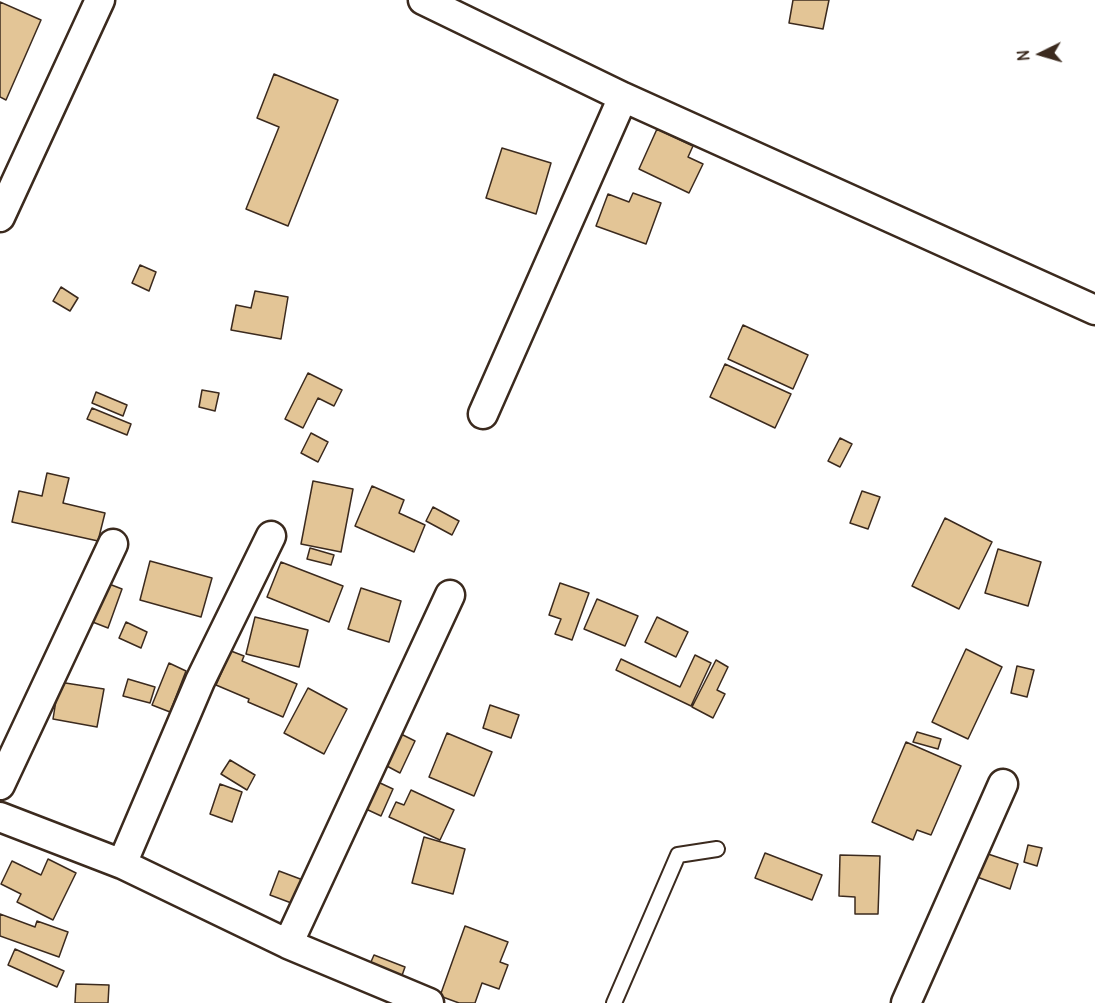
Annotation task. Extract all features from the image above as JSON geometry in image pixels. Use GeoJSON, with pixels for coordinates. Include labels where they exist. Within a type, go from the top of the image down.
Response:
{"type":"FeatureCollection","features":[{"type":"Feature","properties":{"kind":"street"},"geometry":{"type":"LineString","coordinates":[[423,0],[623,97],[1095,310]]}},
{"type":"Feature","properties":{"kind":"street"},"geometry":{"type":"LineString","coordinates":[[0,217],[90,3]]}},
{"type":"Feature","properties":{"kind":"street"},"geometry":{"type":"LineString","coordinates":[[483,414],[623,97]]}},
{"type":"Feature","properties":{"kind":"street"},"geometry":{"type":"LineString","coordinates":[[122,864],[200,681],[271,536]]}},
{"type":"Feature","properties":{"kind":"street"},"geometry":{"type":"LineString","coordinates":[[0,785],[113,544]]}},
{"type":"Feature","properties":{"kind":"street"},"geometry":{"type":"LineString","coordinates":[[288,944],[450,595]]}},
{"type":"Feature","properties":{"kind":"street"},"geometry":{"type":"LineString","coordinates":[[906,1003],[1003,784]]}},
{"type":"Feature","properties":{"kind":"street"},"geometry":{"type":"LineString","coordinates":[[0,817],[122,864],[288,944],[429,1003]]}},
{"type":"Feature","properties":{"kind":"lane"},"geometry":{"type":"LineString","coordinates":[[614,1003],[678,855],[717,849]]}},
{"type":"Feature","properties":{"kind":"building"},"geometry":{"type":"Polygon","coordinates":[[[793,0],[829,0],[823,29],[789,23],[793,0]]]}},
{"type":"Feature","properties":{"kind":"building"},"geometry":{"type":"Polygon","coordinates":[[[0,2],[41,20],[6,100],[0,97],[0,2]]]}},
{"type":"Feature","properties":{"kind":"building"},"geometry":{"type":"Polygon","coordinates":[[[274,74],[338,100],[288,226],[246,209],[279,127],[257,118],[274,74]]]}},
{"type":"Feature","properties":{"kind":"building"},"geometry":{"type":"Polygon","coordinates":[[[657,129],[693,146],[688,157],[703,164],[689,193],[639,169],[657,129]]]}},
{"type":"Feature","properties":{"kind":"building"},"geometry":{"type":"Polygon","coordinates":[[[502,148],[551,163],[536,214],[486,198],[502,148]]]}},
{"type":"Feature","properties":{"kind":"building"},"geometry":{"type":"Polygon","coordinates":[[[633,193],[661,203],[646,244],[596,226],[608,194],[629,202],[633,193]]]}},
{"type":"Feature","properties":{"kind":"building"},"geometry":{"type":"Polygon","coordinates":[[[140,265],[156,272],[149,291],[132,283],[140,265]]]}},
{"type":"Feature","properties":{"kind":"building"},"geometry":{"type":"Polygon","coordinates":[[[61,287],[78,298],[70,311],[53,301],[61,287]]]}},
{"type":"Feature","properties":{"kind":"building"},"geometry":{"type":"Polygon","coordinates":[[[255,291],[288,297],[281,339],[231,330],[236,305],[251,308],[255,291]]]}},
{"type":"Feature","properties":{"kind":"building"},"geometry":{"type":"Polygon","coordinates":[[[743,325],[808,355],[793,389],[728,359],[743,325]]]}},
{"type":"Feature","properties":{"kind":"building"},"geometry":{"type":"Polygon","coordinates":[[[725,364],[791,394],[775,428],[710,397],[725,364]]]}},
{"type":"Feature","properties":{"kind":"building"},"geometry":{"type":"Polygon","coordinates":[[[308,373],[342,390],[334,406],[318,398],[303,428],[285,419],[308,373]]]}},
{"type":"Feature","properties":{"kind":"building"},"geometry":{"type":"Polygon","coordinates":[[[202,390],[219,393],[215,411],[199,407],[202,390]]]}},
{"type":"Feature","properties":{"kind":"building"},"geometry":{"type":"Polygon","coordinates":[[[96,392],[127,405],[123,416],[92,403],[96,392]]]}},
{"type":"Feature","properties":{"kind":"building"},"geometry":{"type":"Polygon","coordinates":[[[92,408],[131,424],[127,435],[87,419],[92,408]]]}},
{"type":"Feature","properties":{"kind":"building"},"geometry":{"type":"Polygon","coordinates":[[[311,433],[328,442],[318,462],[301,453],[311,433]]]}},
{"type":"Feature","properties":{"kind":"building"},"geometry":{"type":"Polygon","coordinates":[[[840,438],[852,444],[840,467],[828,461],[840,438]]]}},
{"type":"Feature","properties":{"kind":"building"},"geometry":{"type":"Polygon","coordinates":[[[47,473],[69,478],[63,503],[105,513],[98,541],[12,522],[19,491],[42,496],[47,473]]]}},
{"type":"Feature","properties":{"kind":"building"},"geometry":{"type":"Polygon","coordinates":[[[313,481],[353,489],[341,552],[301,544],[313,481]]]}},
{"type":"Feature","properties":{"kind":"building"},"geometry":{"type":"Polygon","coordinates":[[[372,486],[404,500],[399,513],[425,525],[414,552],[355,526],[372,486]]]}},
{"type":"Feature","properties":{"kind":"building"},"geometry":{"type":"Polygon","coordinates":[[[862,491],[880,497],[868,529],[850,523],[862,491]]]}},
{"type":"Feature","properties":{"kind":"building"},"geometry":{"type":"Polygon","coordinates":[[[433,507],[459,521],[452,535],[426,521],[433,507]]]}},
{"type":"Feature","properties":{"kind":"building"},"geometry":{"type":"Polygon","coordinates":[[[945,518],[992,542],[959,609],[912,586],[945,518]]]}},
{"type":"Feature","properties":{"kind":"building"},"geometry":{"type":"Polygon","coordinates":[[[310,548],[334,555],[331,565],[307,559],[310,548]]]}},
{"type":"Feature","properties":{"kind":"building"},"geometry":{"type":"Polygon","coordinates":[[[998,549],[1041,562],[1028,606],[985,593],[998,549]]]}},
{"type":"Feature","properties":{"kind":"building"},"geometry":{"type":"Polygon","coordinates":[[[150,561],[212,578],[201,617],[140,600],[150,561]]]}},
{"type":"Feature","properties":{"kind":"building"},"geometry":{"type":"Polygon","coordinates":[[[281,562],[343,586],[329,622],[267,597],[281,562]]]}},
{"type":"Feature","properties":{"kind":"building"},"geometry":{"type":"Polygon","coordinates":[[[104,582],[122,589],[108,628],[90,621],[104,582]]]}},
{"type":"Feature","properties":{"kind":"building"},"geometry":{"type":"Polygon","coordinates":[[[560,583],[589,593],[572,640],[555,634],[561,619],[549,615],[560,583]]]}},
{"type":"Feature","properties":{"kind":"building"},"geometry":{"type":"Polygon","coordinates":[[[361,588],[401,601],[389,642],[348,629],[361,588]]]}},
{"type":"Feature","properties":{"kind":"building"},"geometry":{"type":"Polygon","coordinates":[[[597,599],[638,616],[625,646],[584,629],[597,599]]]}},
{"type":"Feature","properties":{"kind":"building"},"geometry":{"type":"Polygon","coordinates":[[[255,617],[308,630],[299,667],[246,654],[255,617]]]}},
{"type":"Feature","properties":{"kind":"building"},"geometry":{"type":"Polygon","coordinates":[[[657,617],[688,632],[676,657],[645,642],[657,617]]]}},
{"type":"Feature","properties":{"kind":"building"},"geometry":{"type":"Polygon","coordinates":[[[126,622],[147,632],[141,648],[119,638],[126,622]]]}},
{"type":"Feature","properties":{"kind":"building"},"geometry":{"type":"Polygon","coordinates":[[[966,649],[1002,667],[968,739],[932,722],[966,649]]]}},
{"type":"Feature","properties":{"kind":"building"},"geometry":{"type":"Polygon","coordinates":[[[231,651],[244,656],[242,661],[297,684],[283,717],[216,685],[231,651]]]}},
{"type":"Feature","properties":{"kind":"building"},"geometry":{"type":"Polygon","coordinates":[[[695,655],[711,663],[691,706],[616,670],[621,659],[680,687],[695,655]]]}},
{"type":"Feature","properties":{"kind":"building"},"geometry":{"type":"Polygon","coordinates":[[[716,660],[728,667],[717,690],[725,694],[713,718],[692,707],[716,660]]]}},
{"type":"Feature","properties":{"kind":"building"},"geometry":{"type":"Polygon","coordinates":[[[169,663],[186,671],[170,712],[152,705],[169,663]]]}},
{"type":"Feature","properties":{"kind":"building"},"geometry":{"type":"Polygon","coordinates":[[[1017,666],[1034,670],[1027,697],[1011,693],[1017,666]]]}},
{"type":"Feature","properties":{"kind":"building"},"geometry":{"type":"Polygon","coordinates":[[[128,679],[155,687],[150,703],[123,696],[128,679]]]}},
{"type":"Feature","properties":{"kind":"building"},"geometry":{"type":"Polygon","coordinates":[[[59,682],[104,689],[97,727],[53,719],[59,682]]]}},
{"type":"Feature","properties":{"kind":"building"},"geometry":{"type":"Polygon","coordinates":[[[308,688],[347,709],[324,754],[284,733],[308,688]]]}},
{"type":"Feature","properties":{"kind":"building"},"geometry":{"type":"Polygon","coordinates":[[[490,705],[519,715],[511,738],[483,728],[490,705]]]}},
{"type":"Feature","properties":{"kind":"building"},"geometry":{"type":"Polygon","coordinates":[[[917,732],[941,739],[938,749],[913,742],[917,732]]]}},
{"type":"Feature","properties":{"kind":"building"},"geometry":{"type":"Polygon","coordinates":[[[399,733],[415,741],[400,773],[385,765],[399,733]]]}},
{"type":"Feature","properties":{"kind":"building"},"geometry":{"type":"Polygon","coordinates":[[[447,733],[492,752],[474,796],[429,777],[447,733]]]}},
{"type":"Feature","properties":{"kind":"building"},"geometry":{"type":"Polygon","coordinates":[[[906,742],[961,766],[931,835],[917,830],[913,840],[872,822],[906,742]]]}},
{"type":"Feature","properties":{"kind":"building"},"geometry":{"type":"Polygon","coordinates":[[[230,760],[255,775],[247,790],[221,774],[230,760]]]}},
{"type":"Feature","properties":{"kind":"building"},"geometry":{"type":"Polygon","coordinates":[[[378,782],[393,789],[381,816],[366,809],[378,782]]]}},
{"type":"Feature","properties":{"kind":"building"},"geometry":{"type":"Polygon","coordinates":[[[220,784],[242,792],[232,822],[210,814],[220,784]]]}},
{"type":"Feature","properties":{"kind":"building"},"geometry":{"type":"Polygon","coordinates":[[[411,790],[454,810],[440,840],[389,817],[396,802],[404,805],[411,790]]]}},
{"type":"Feature","properties":{"kind":"building"},"geometry":{"type":"Polygon","coordinates":[[[424,837],[465,849],[453,894],[412,883],[424,837]]]}},
{"type":"Feature","properties":{"kind":"building"},"geometry":{"type":"Polygon","coordinates":[[[1028,845],[1042,848],[1037,866],[1024,862],[1028,845]]]}},
{"type":"Feature","properties":{"kind":"building"},"geometry":{"type":"Polygon","coordinates":[[[765,853],[822,875],[812,900],[755,878],[765,853]]]}},
{"type":"Feature","properties":{"kind":"building"},"geometry":{"type":"Polygon","coordinates":[[[985,853],[1018,864],[1010,889],[977,877],[985,853]]]}},
{"type":"Feature","properties":{"kind":"building"},"geometry":{"type":"Polygon","coordinates":[[[840,855],[880,856],[878,914],[855,914],[855,897],[839,896],[840,855]]]}},
{"type":"Feature","properties":{"kind":"building"},"geometry":{"type":"Polygon","coordinates":[[[48,859],[76,873],[53,920],[17,902],[21,894],[1,884],[12,861],[41,875],[48,859]]]}},
{"type":"Feature","properties":{"kind":"building"},"geometry":{"type":"Polygon","coordinates":[[[279,871],[303,880],[294,904],[270,895],[279,871]]]}},
{"type":"Feature","properties":{"kind":"building"},"geometry":{"type":"Polygon","coordinates":[[[0,914],[35,927],[37,921],[68,932],[59,957],[0,936],[0,914]]]}},
{"type":"Feature","properties":{"kind":"building"},"geometry":{"type":"Polygon","coordinates":[[[465,926],[508,942],[500,962],[508,965],[499,989],[482,983],[475,1003],[459,1003],[440,996],[465,926]]]}},
{"type":"Feature","properties":{"kind":"building"},"geometry":{"type":"Polygon","coordinates":[[[15,949],[64,971],[57,987],[8,965],[15,949]]]}},
{"type":"Feature","properties":{"kind":"building"},"geometry":{"type":"Polygon","coordinates":[[[374,955],[405,967],[399,984],[367,971],[374,955]]]}},
{"type":"Feature","properties":{"kind":"building"},"geometry":{"type":"Polygon","coordinates":[[[76,984],[109,985],[108,1003],[75,1003],[76,984]]]}}]}
